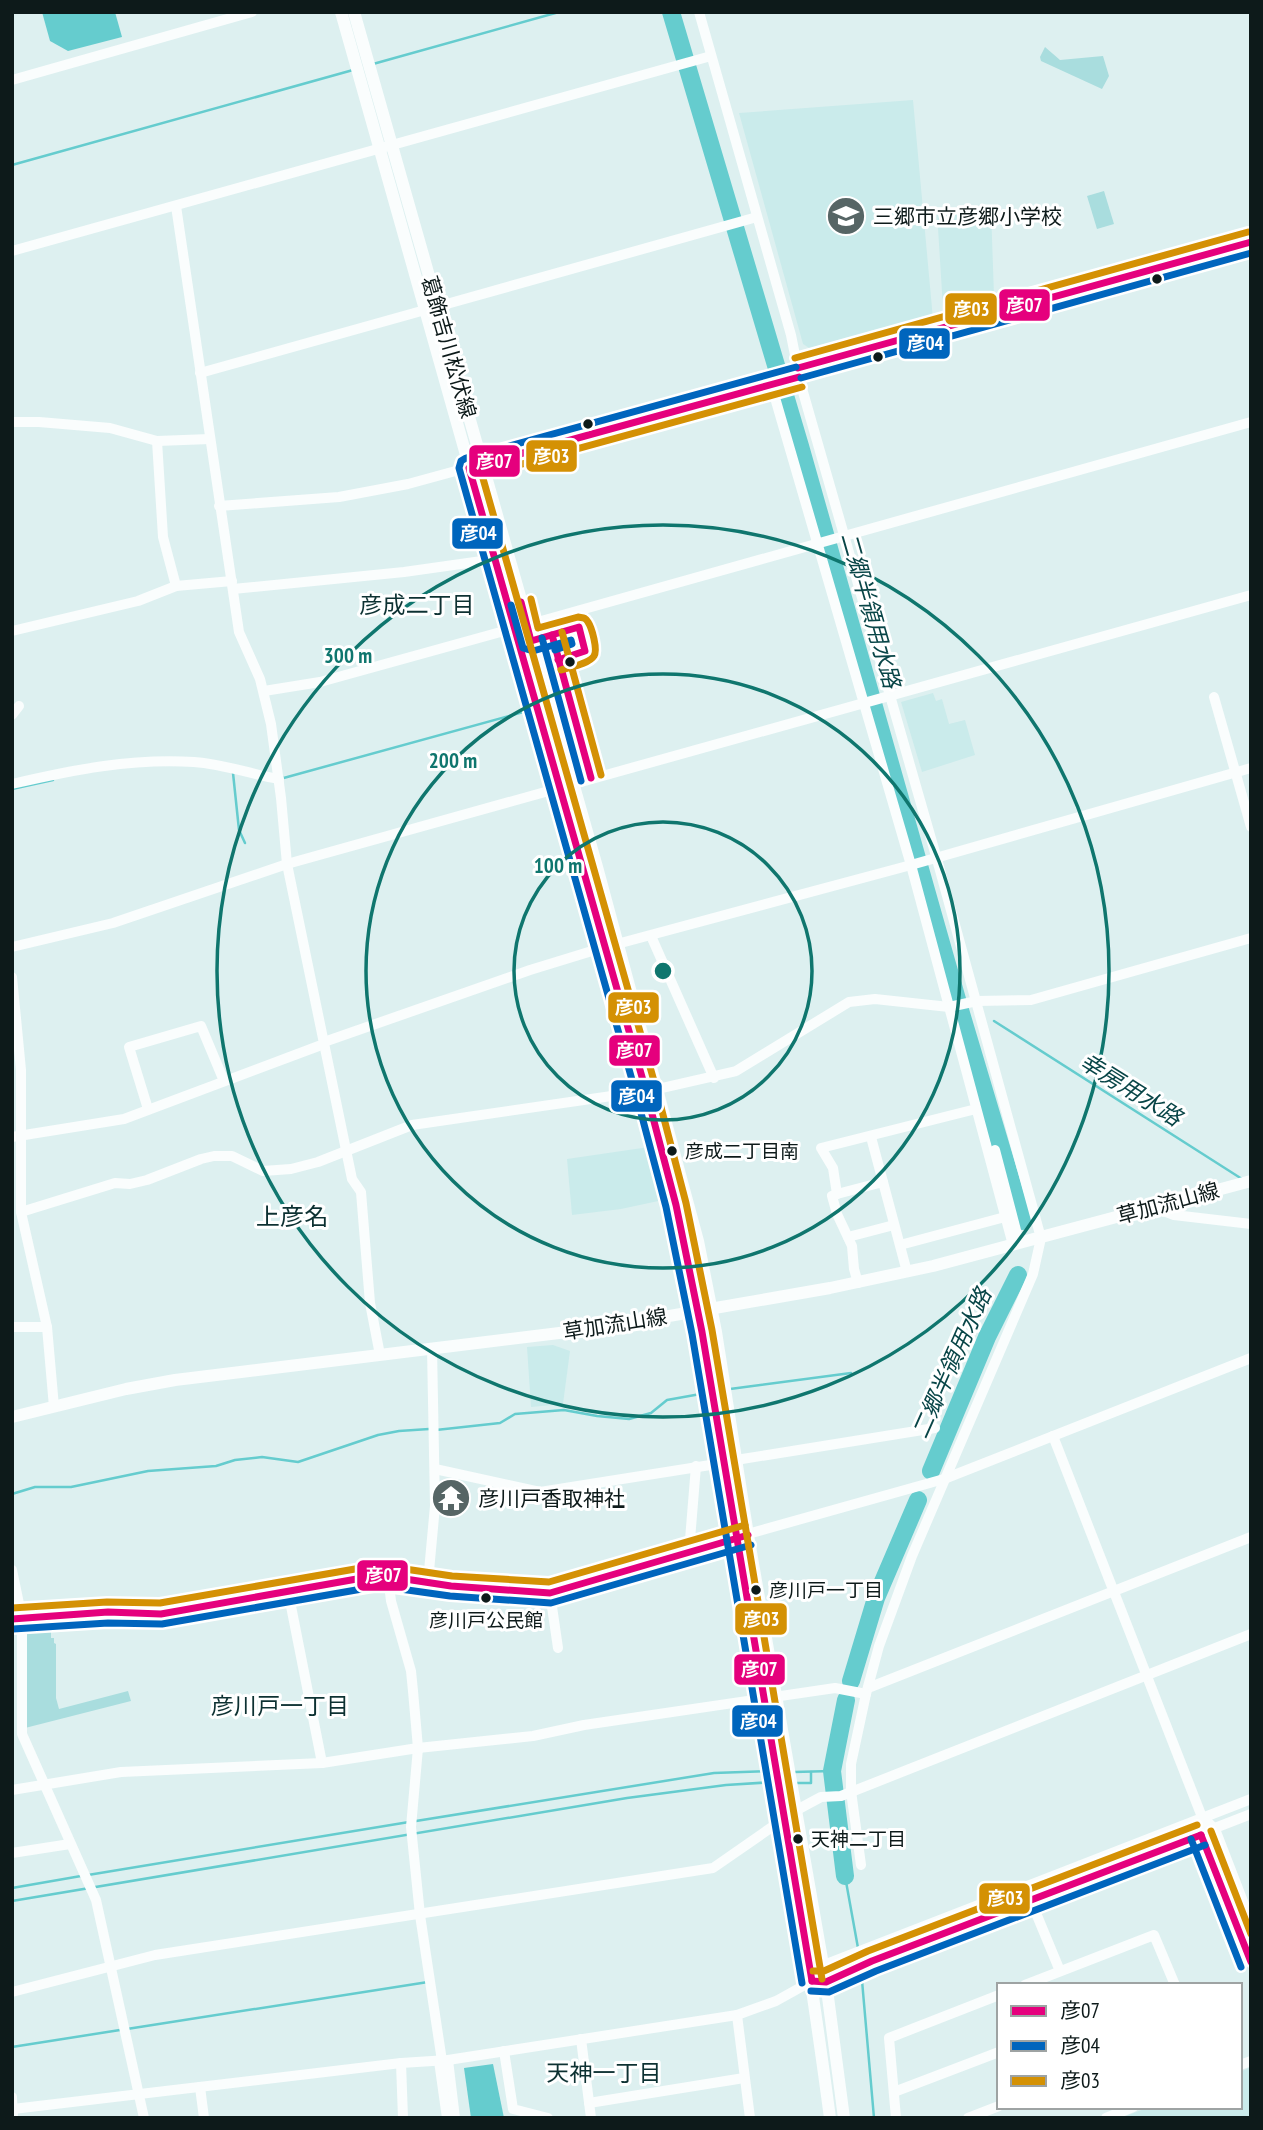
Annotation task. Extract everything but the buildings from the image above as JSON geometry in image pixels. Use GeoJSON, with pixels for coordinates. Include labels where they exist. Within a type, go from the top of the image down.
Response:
{"type":"FeatureCollection","features":[{"type":"Feature","properties":{"kind":"main road","name":"葛飾吉川松伏線"},"geometry":{"type":"LineString","coordinates":[[341,12],[379,149],[482,464],[558,787],[611,946]]}},
{"type":"Feature","properties":{"kind":"main road","name":"葛飾吉川松伏線"},"geometry":{"type":"LineString","coordinates":[[354,12],[392,145],[469,468],[496,559],[573,783],[611,946],[651,1090],[689,1202],[712,1308],[730,1461]]}},
{"type":"Feature","properties":{"kind":"main road","name":"葛飾吉川松伏線"},"geometry":{"type":"LineString","coordinates":[[651,1090],[730,1461],[790,1815],[830,2118]]}},
{"type":"Feature","properties":{"kind":"main road","name":"草加流山線"},"geometry":{"type":"LineString","coordinates":[[13,1415],[175,1380],[600,1328],[858,1283],[907,1272],[1015,1239],[1041,1238],[1247,1182]]}},
{"type":"Feature","properties":{"kind":"main road","name":"葛飾吉川松伏線"},"geometry":{"type":"LineString","coordinates":[[790,1815],[824,1965],[844,2118]]}},
{"type":"Feature","properties":{"kind":"street"},"geometry":{"type":"LineString","coordinates":[[12,80],[252,12]]}},
{"type":"Feature","properties":{"kind":"street"},"geometry":{"type":"LineString","coordinates":[[699,12],[792,335],[798,372],[977,1001],[1041,1238],[1033,1274],[944,1479],[892,1608],[867,1691],[846,1794],[861,1864]]}},
{"type":"Feature","properties":{"kind":"street"},"geometry":{"type":"LineString","coordinates":[[12,251],[711,56]]}},
{"type":"Feature","properties":{"kind":"street"},"geometry":{"type":"LineString","coordinates":[[176,206],[239,632],[264,691],[279,779],[287,864],[352,1179],[361,1192],[370,1303],[380,1355]]}},
{"type":"Feature","properties":{"kind":"street"},"geometry":{"type":"LineString","coordinates":[[200,373],[757,217]]}},
{"type":"Feature","properties":{"kind":"street"},"geometry":{"type":"LineString","coordinates":[[219,506],[339,497],[408,484],[778,382],[798,372],[1251,242]]}},
{"type":"Feature","properties":{"kind":"street"},"geometry":{"type":"LineString","coordinates":[[778,382],[824,542],[864,702],[916,863],[949,1007],[1005,1217],[1015,1239]]}},
{"type":"Feature","properties":{"kind":"street"},"geometry":{"type":"LineString","coordinates":[[12,422],[110,428],[157,442],[210,439]]}},
{"type":"Feature","properties":{"kind":"street"},"geometry":{"type":"LineString","coordinates":[[264,691],[320,682],[1251,422]]}},
{"type":"Feature","properties":{"kind":"street"},"geometry":{"type":"LineString","coordinates":[[157,442],[163,537],[176,586]]}},
{"type":"Feature","properties":{"kind":"street"},"geometry":{"type":"LineString","coordinates":[[12,631],[138,601],[176,586],[232,585],[404,572],[496,559]]}},
{"type":"Feature","properties":{"kind":"street"},"geometry":{"type":"LineString","coordinates":[[12,947],[113,923],[287,864],[558,787],[1251,595]]}},
{"type":"Feature","properties":{"kind":"street"},"geometry":{"type":"LineString","coordinates":[[1214,697],[1251,827]]}},
{"type":"Feature","properties":{"kind":"street"},"geometry":{"type":"LineString","coordinates":[[12,784],[82,768],[160,761],[213,765],[279,779]]}},
{"type":"Feature","properties":{"kind":"street"},"geometry":{"type":"LineString","coordinates":[[16,1136],[124,1119],[324,1043],[530,970],[1251,768]]}},
{"type":"Feature","properties":{"kind":"street"},"geometry":{"type":"LineString","coordinates":[[651,936],[714,1078]]}},
{"type":"Feature","properties":{"kind":"street"},"geometry":{"type":"LineString","coordinates":[[20,1212],[116,1183],[130,1184],[147,1180],[214,1156],[232,1156],[264,1171],[306,1166],[412,1125],[651,1090],[714,1078],[736,1071],[849,1002],[875,999],[949,1007],[977,1001],[1031,1000],[1251,939]]}},
{"type":"Feature","properties":{"kind":"street"},"geometry":{"type":"LineString","coordinates":[[12,977],[21,1070],[16,1136],[20,1212],[47,1327],[54,1407]]}},
{"type":"Feature","properties":{"kind":"street"},"geometry":{"type":"LineString","coordinates":[[148,1109],[129,1047],[201,1026],[224,1081]]}},
{"type":"Feature","properties":{"kind":"street"},"geometry":{"type":"LineString","coordinates":[[837,1194],[833,1168],[821,1149],[976,1109]]}},
{"type":"Feature","properties":{"kind":"street"},"geometry":{"type":"LineString","coordinates":[[871,1138],[907,1272]]}},
{"type":"Feature","properties":{"kind":"street"},"geometry":{"type":"LineString","coordinates":[[995,1150],[1015,1239]]}},
{"type":"Feature","properties":{"kind":"street"},"geometry":{"type":"LineString","coordinates":[[858,1283],[852,1246],[832,1196],[883,1182]]}},
{"type":"Feature","properties":{"kind":"street"},"geometry":{"type":"LineString","coordinates":[[1153,1207],[1174,1215],[1251,1224]]}},
{"type":"Feature","properties":{"kind":"street"},"geometry":{"type":"LineString","coordinates":[[900,1245],[1005,1217]]}},
{"type":"Feature","properties":{"kind":"street"},"geometry":{"type":"LineString","coordinates":[[848,1237],[894,1225]]}},
{"type":"Feature","properties":{"kind":"street"},"geometry":{"type":"LineString","coordinates":[[12,1327],[47,1327]]}},
{"type":"Feature","properties":{"kind":"street"},"geometry":{"type":"LineString","coordinates":[[428,1582],[435,1506],[432,1348]]}},
{"type":"Feature","properties":{"kind":"street"},"geometry":{"type":"LineString","coordinates":[[17,1619],[108,1612],[161,1614],[357,1578],[388,1576],[496,1590],[550,1592],[944,1479],[1251,1358]]}},
{"type":"Feature","properties":{"kind":"street"},"geometry":{"type":"LineString","coordinates":[[435,1469],[540,1492],[934,1429]]}},
{"type":"Feature","properties":{"kind":"street"},"geometry":{"type":"LineString","coordinates":[[1053,1436],[1202,1817],[1215,1829],[1251,1922]]}},
{"type":"Feature","properties":{"kind":"street"},"geometry":{"type":"LineString","coordinates":[[689,1552],[696,1466]]}},
{"type":"Feature","properties":{"kind":"street"},"geometry":{"type":"LineString","coordinates":[[12,1790],[121,1772],[322,1763],[418,1748],[533,1736],[835,1688],[867,1691],[1251,1537]]}},
{"type":"Feature","properties":{"kind":"street"},"geometry":{"type":"LineString","coordinates":[[12,1570],[22,1734],[96,1900],[144,2118]]}},
{"type":"Feature","properties":{"kind":"street"},"geometry":{"type":"LineString","coordinates":[[388,1576],[391,1601],[411,1671],[418,1748],[411,1827],[420,1914],[443,2061],[456,2118]]}},
{"type":"Feature","properties":{"kind":"street"},"geometry":{"type":"LineString","coordinates":[[288,1591],[322,1763]]}},
{"type":"Feature","properties":{"kind":"street"},"geometry":{"type":"LineString","coordinates":[[550,1592],[558,1648]]}},
{"type":"Feature","properties":{"kind":"street"},"geometry":{"type":"LineString","coordinates":[[12,1992],[155,1955],[713,1868],[821,1797],[846,1794],[1251,1634]]}},
{"type":"Feature","properties":{"kind":"street"},"geometry":{"type":"LineString","coordinates":[[13,2109],[401,2063],[443,2061],[737,2015],[776,2001],[812,1981],[824,1965],[1251,1799]]}},
{"type":"Feature","properties":{"kind":"street"},"geometry":{"type":"LineString","coordinates":[[812,1981],[826,1982],[872,1961],[1251,1814]]}},
{"type":"Feature","properties":{"kind":"street"},"geometry":{"type":"LineString","coordinates":[[1202,1817],[1200,1835],[1251,1963]]}},
{"type":"Feature","properties":{"kind":"street"},"geometry":{"type":"LineString","coordinates":[[12,1853],[70,1844]]}},
{"type":"Feature","properties":{"kind":"street"},"geometry":{"type":"LineString","coordinates":[[1031,1901],[1060,1971]]}},
{"type":"Feature","properties":{"kind":"street"},"geometry":{"type":"LineString","coordinates":[[1030,1983],[1154,1935],[1174,1983]]}},
{"type":"Feature","properties":{"kind":"street"},"geometry":{"type":"LineString","coordinates":[[896,2118],[889,2038],[997,1996]]}},
{"type":"Feature","properties":{"kind":"street"},"geometry":{"type":"LineString","coordinates":[[737,2015],[750,2118]]}},
{"type":"Feature","properties":{"kind":"street"},"geometry":{"type":"LineString","coordinates":[[581,2039],[591,2118]]}},
{"type":"Feature","properties":{"kind":"street"},"geometry":{"type":"LineString","coordinates":[[504,2052],[513,2109],[548,2118]]}},
{"type":"Feature","properties":{"kind":"street"},"geometry":{"type":"LineString","coordinates":[[894,2092],[997,2053]]}},
{"type":"Feature","properties":{"kind":"street"},"geometry":{"type":"LineString","coordinates":[[443,2061],[447,2118]]}},
{"type":"Feature","properties":{"kind":"street"},"geometry":{"type":"LineString","coordinates":[[401,2063],[404,2118]]}},
{"type":"Feature","properties":{"kind":"street"},"geometry":{"type":"LineString","coordinates":[[589,2103],[744,2078]]}},
{"type":"Feature","properties":{"kind":"street"},"geometry":{"type":"LineString","coordinates":[[200,2087],[204,2118]]}},
{"type":"Feature","properties":{"kind":"street"},"geometry":{"type":"LineString","coordinates":[[12,2097],[13,2118]]}},
{"type":"Feature","properties":{"kind":"street"},"geometry":{"type":"LineString","coordinates":[[968,2118],[997,2107]]}},
{"type":"Feature","properties":{"kind":"street"},"geometry":{"type":"LineString","coordinates":[[1106,2118],[1128,2109]]}},
{"type":"Feature","properties":{"kind":"shaded area"},"geometry":{"type":"Polygon","coordinates":[[[1045,47],[1060,60],[1103,56],[1109,76],[1102,89],[1041,61],[1045,47]]]}},
{"type":"Feature","properties":{"kind":"shaded area","name":"三郷市立彦郷小学校"},"geometry":{"type":"Polygon","coordinates":[[[913,100],[933,319],[814,351],[803,344],[739,113],[913,100]]]}},
{"type":"Feature","properties":{"kind":"shaded area"},"geometry":{"type":"Polygon","coordinates":[[[1104,191],[1114,224],[1097,229],[1087,196],[1104,191]]]}},
{"type":"Feature","properties":{"kind":"shaded area"},"geometry":{"type":"Polygon","coordinates":[[[991,209],[994,295],[943,308],[937,212],[991,209]]]}},
{"type":"Feature","properties":{"kind":"shaded area"},"geometry":{"type":"Polygon","coordinates":[[[933,693],[936,701],[942,699],[949,724],[965,720],[975,755],[922,772],[901,702],[933,693]]]}},
{"type":"Feature","properties":{"kind":"shaded area"},"geometry":{"type":"Polygon","coordinates":[[[649,1147],[663,1200],[572,1215],[567,1159],[649,1147]]]}},
{"type":"Feature","properties":{"kind":"shaded area"},"geometry":{"type":"Polygon","coordinates":[[[553,1345],[570,1351],[563,1404],[531,1407],[527,1347],[553,1345]]]}},
{"type":"Feature","properties":{"kind":"shaded area"},"geometry":{"type":"Polygon","coordinates":[[[51,1623],[51,1638],[54,1638],[56,1644],[56,1698],[59,1709],[128,1691],[131,1701],[25,1728],[26,1628],[29,1625],[51,1623]]]}},
{"type":"Feature","properties":{"kind":"shaded area"},"geometry":{"type":"Polygon","coordinates":[[[1251,2067],[1251,2118],[1121,2118],[1144,2109],[1242,2109],[1242,2071],[1251,2067]]]}},
{"type":"Feature","properties":{"kind":"water"},"geometry":{"type":"Polygon","coordinates":[[[42,12],[115,12],[122,37],[68,51],[50,41],[42,12]]]}},
{"type":"Feature","properties":{"kind":"water"},"geometry":{"type":"Polygon","coordinates":[[[493,2064],[504,2118],[471,2118],[464,2068],[493,2064]]]}},
{"type":"Feature","properties":{"kind":"waterway"},"geometry":{"type":"LineString","coordinates":[[373,64],[559,12]]}},
{"type":"Feature","properties":{"kind":"waterway","name":"二郷半領用水路"},"geometry":{"type":"LineString","coordinates":[[671,12],[800,446],[960,1010],[1023,1221]]}},
{"type":"Feature","properties":{"kind":"waterway"},"geometry":{"type":"LineString","coordinates":[[12,165],[353,70]]}},
{"type":"Feature","properties":{"kind":"waterway"},"geometry":{"type":"LineString","coordinates":[[280,779],[527,711]]}},
{"type":"Feature","properties":{"kind":"waterway"},"geometry":{"type":"LineString","coordinates":[[233,773],[239,830],[245,843]]}},
{"type":"Feature","properties":{"kind":"waterway"},"geometry":{"type":"LineString","coordinates":[[12,789],[53,780]]}},
{"type":"Feature","properties":{"kind":"waterway","name":"幸房用水路"},"geometry":{"type":"LineString","coordinates":[[994,1021],[1242,1179]]}},
{"type":"Feature","properties":{"kind":"waterway","name":"二郷半領用水路"},"geometry":{"type":"LineString","coordinates":[[931,1471],[987,1337],[1018,1275]]}},
{"type":"Feature","properties":{"kind":"waterway"},"geometry":{"type":"LineString","coordinates":[[730,1389],[851,1373]]}},
{"type":"Feature","properties":{"kind":"waterway"},"geometry":{"type":"LineString","coordinates":[[436,1430],[500,1423],[515,1414],[564,1410],[629,1419],[651,1413],[667,1400],[706,1393]]}},
{"type":"Feature","properties":{"kind":"waterway"},"geometry":{"type":"LineString","coordinates":[[12,1494],[35,1487],[71,1487],[148,1471],[216,1466],[235,1460],[262,1457],[298,1462],[378,1435],[429,1429]]}},
{"type":"Feature","properties":{"kind":"waterway","name":"二郷半領用水路"},"geometry":{"type":"LineString","coordinates":[[851,1681],[876,1598],[918,1500]]}},
{"type":"Feature","properties":{"kind":"waterway","name":"二郷半領用水路"},"geometry":{"type":"LineString","coordinates":[[845,1876],[832,1771],[846,1700]]}},
{"type":"Feature","properties":{"kind":"waterway"},"geometry":{"type":"LineString","coordinates":[[416,1821],[714,1773],[773,1771]]}},
{"type":"Feature","properties":{"kind":"waterway"},"geometry":{"type":"LineString","coordinates":[[794,1772],[832,1771]]}},
{"type":"Feature","properties":{"kind":"waterway"},"geometry":{"type":"LineString","coordinates":[[794,1783],[811,1783],[811,1772]]}},
{"type":"Feature","properties":{"kind":"waterway"},"geometry":{"type":"LineString","coordinates":[[12,1901],[627,1798],[726,1785],[774,1782]]}},
{"type":"Feature","properties":{"kind":"waterway"},"geometry":{"type":"LineString","coordinates":[[88,1875],[409,1822]]}},
{"type":"Feature","properties":{"kind":"waterway"},"geometry":{"type":"LineString","coordinates":[[12,1888],[81,1876]]}},
{"type":"Feature","properties":{"kind":"waterway","name":"二郷半領用水路"},"geometry":{"type":"LineString","coordinates":[[845,1876],[858,1948]]}},
{"type":"Feature","properties":{"kind":"waterway","name":"二郷半領用水路"},"geometry":{"type":"LineString","coordinates":[[861,1969],[874,2118]]}},
{"type":"Feature","properties":{"kind":"waterway"},"geometry":{"type":"LineString","coordinates":[[127,2029],[428,1982]]}},
{"type":"Feature","properties":{"kind":"waterway"},"geometry":{"type":"LineString","coordinates":[[12,2047],[120,2030]]}},
{"type":"Feature","properties":{"kind":"transit line","name":"彦03"},"geometry":{"type":"LineString","coordinates":[[795,358],[1248,232]]}},
{"type":"Feature","properties":{"kind":"transit line","name":"彦07"},"geometry":{"type":"LineString","coordinates":[[798,368],[1251,242]]}},
{"type":"Feature","properties":{"kind":"transit line","name":"彦04"},"geometry":{"type":"LineString","coordinates":[[801,378],[1251,253]]}},
{"type":"Feature","properties":{"kind":"transit line","name":"彦04"},"geometry":{"type":"LineString","coordinates":[[796,367],[466,458],[461,461],[459,468],[666,1207],[692,1334],[802,1983]]}},
{"type":"Feature","properties":{"kind":"transit line","name":"彦07"},"geometry":{"type":"LineString","coordinates":[[799,377],[469,468],[676,1205],[702,1332],[812,1981]]}},
{"type":"Feature","properties":{"kind":"transit line","name":"彦03"},"geometry":{"type":"LineString","coordinates":[[802,387],[482,475],[656,1088],[686,1203],[712,1330],[822,1979]]}},
{"type":"Feature","properties":{"kind":"transit line","name":"彦03"},"geometry":{"type":"LineString","coordinates":[[531,599],[538,628],[578,617],[585,618],[590,625],[595,644],[594,656],[584,663],[561,670]]}},
{"type":"Feature","properties":{"kind":"transit line","name":"彦07"},"geometry":{"type":"LineString","coordinates":[[521,602],[531,641],[579,627],[585,651],[558,660]]}},
{"type":"Feature","properties":{"kind":"transit line","name":"彦04"},"geometry":{"type":"LineString","coordinates":[[511,605],[523,648],[533,651],[571,640],[572,644],[555,650]]}},
{"type":"Feature","properties":{"kind":"transit line","name":"彦03"},"geometry":{"type":"LineString","coordinates":[[562,632],[601,775]]}},
{"type":"Feature","properties":{"kind":"transit line","name":"彦07"},"geometry":{"type":"LineString","coordinates":[[552,635],[591,778]]}},
{"type":"Feature","properties":{"kind":"transit line","name":"彦04"},"geometry":{"type":"LineString","coordinates":[[542,638],[581,781]]}},
{"type":"Feature","properties":{"kind":"transit line","name":"彦03"},"geometry":{"type":"LineString","coordinates":[[12,1608],[107,1602],[160,1603],[378,1565],[452,1576],[549,1582],[745,1525]]}},
{"type":"Feature","properties":{"kind":"transit line","name":"彦07"},"geometry":{"type":"LineString","coordinates":[[12,1619],[108,1612],[161,1614],[379,1575],[451,1586],[550,1593],[748,1535]]}},
{"type":"Feature","properties":{"kind":"transit line","name":"彦04"},"geometry":{"type":"LineString","coordinates":[[13,1629],[108,1623],[162,1624],[379,1586],[450,1596],[551,1603],[751,1545]]}},
{"type":"Feature","properties":{"kind":"transit line","name":"彦03"},"geometry":{"type":"LineString","coordinates":[[813,1971],[824,1971],[868,1951],[1197,1825]]}},
{"type":"Feature","properties":{"kind":"transit line","name":"彦03"},"geometry":{"type":"LineString","coordinates":[[1211,1831],[1251,1934]]}},
{"type":"Feature","properties":{"kind":"transit line","name":"彦07"},"geometry":{"type":"LineString","coordinates":[[1201,1835],[1251,1962]]}},
{"type":"Feature","properties":{"kind":"transit line","name":"彦07"},"geometry":{"type":"LineString","coordinates":[[812,1981],[826,1982],[872,1961],[1201,1835]]}},
{"type":"Feature","properties":{"kind":"transit line","name":"彦04"},"geometry":{"type":"LineString","coordinates":[[1191,1839],[1241,1967]]}},
{"type":"Feature","properties":{"kind":"transit line","name":"彦04"},"geometry":{"type":"LineString","coordinates":[[811,1991],[829,1992],[876,1971],[1205,1845]]}},
{"type":"Feature","properties":{"kind":"place","name":"三郷市立彦郷小学校"},"geometry":{"type":"Point","coordinates":[846,216]}},
{"type":"Feature","properties":{"kind":"place","name":"彦成二丁目南"},"geometry":{"type":"Point","coordinates":[672,1151]}},
{"type":"Feature","properties":{"kind":"place","name":"彦川戸香取神社"},"geometry":{"type":"Point","coordinates":[451,1498]}},
{"type":"Feature","properties":{"kind":"place","name":"彦川戸一丁目"},"geometry":{"type":"Point","coordinates":[756,1590]}},
{"type":"Feature","properties":{"kind":"place","name":"彦川戸公民館"},"geometry":{"type":"Point","coordinates":[486,1598]}},
{"type":"Feature","properties":{"kind":"place","name":"天神二丁目"},"geometry":{"type":"Point","coordinates":[798,1839]}},
{"type":"Feature","properties":{"kind":"district","name":"彦成二丁目"},"geometry":{"type":"Point","coordinates":[417,604]}},
{"type":"Feature","properties":{"kind":"district","name":"上彦名"},"geometry":{"type":"Point","coordinates":[292,1216]}},
{"type":"Feature","properties":{"kind":"district","name":"彦川戸一丁目"},"geometry":{"type":"Point","coordinates":[280,1705]}},
{"type":"Feature","properties":{"kind":"district","name":"天神一丁目"},"geometry":{"type":"Point","coordinates":[604,2072]}}]}
